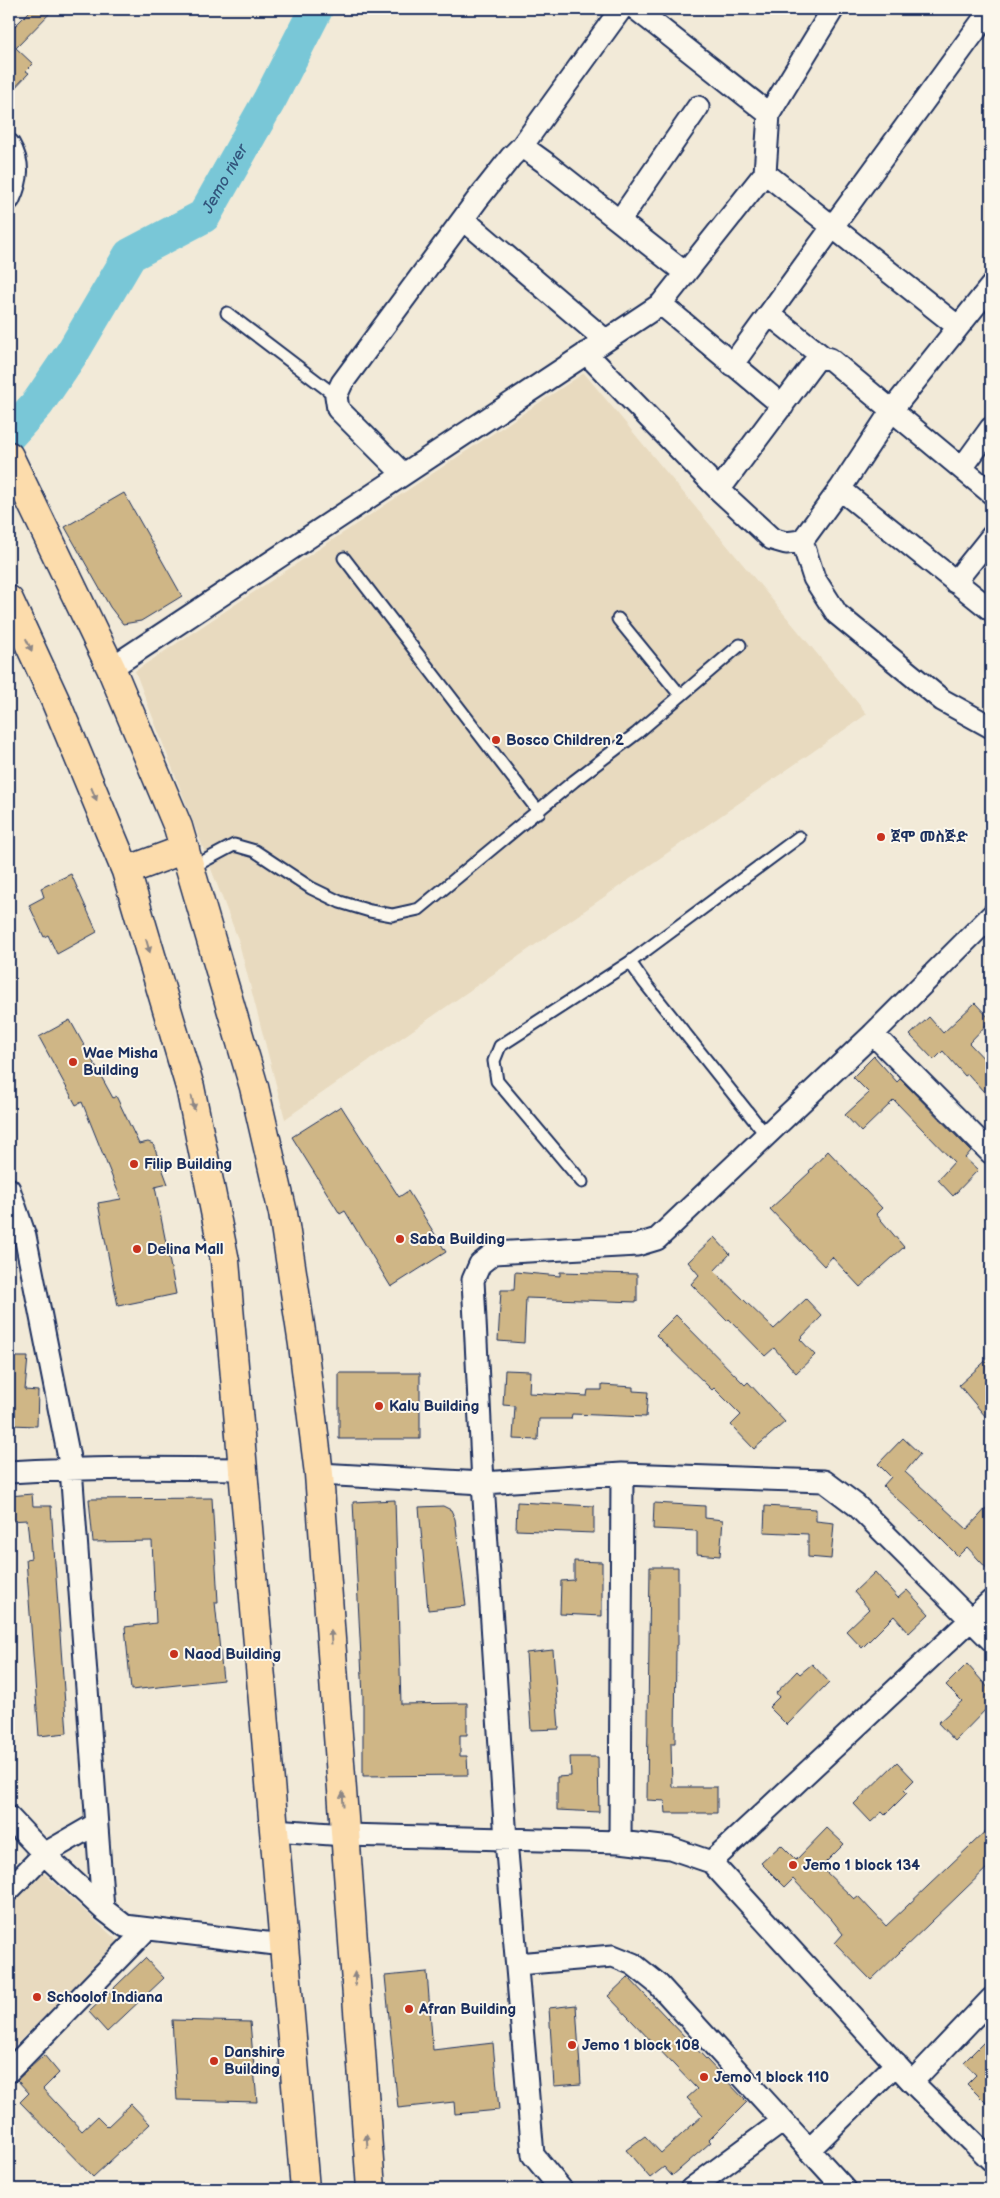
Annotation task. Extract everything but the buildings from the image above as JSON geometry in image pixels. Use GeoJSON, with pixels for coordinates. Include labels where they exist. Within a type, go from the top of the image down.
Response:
{"type":"FeatureCollection","features":[{"type":"Feature","properties":{"kind":"main road"},"geometry":{"type":"LineString","coordinates":[[9,457],[111,668],[178,827],[254,1087],[283,1213],[303,1345],[319,1474],[371,2189]]}},
{"type":"Feature","properties":{"kind":"main road"},"geometry":{"type":"LineString","coordinates":[[9,600],[55,700],[126,871],[190,1087],[225,1261],[305,2189]]}},
{"type":"Feature","properties":{"kind":"main road"},"geometry":{"type":"LineString","coordinates":[[126,871],[188,858]]}},
{"type":"Feature","properties":{"kind":"street"},"geometry":{"type":"LineString","coordinates":[[403,474],[338,409],[336,396],[342,383],[463,218],[511,157],[522,146],[621,9]]}},
{"type":"Feature","properties":{"kind":"street"},"geometry":{"type":"LineString","coordinates":[[636,9],[769,114]]}},
{"type":"Feature","properties":{"kind":"street"},"geometry":{"type":"LineString","coordinates":[[111,668],[661,304],[684,272],[765,173],[769,114],[833,9]]}},
{"type":"Feature","properties":{"kind":"street"},"geometry":{"type":"LineString","coordinates":[[732,365],[991,9]]}},
{"type":"Feature","properties":{"kind":"street"},"geometry":{"type":"LineString","coordinates":[[620,220],[698,107]]}},
{"type":"Feature","properties":{"kind":"street"},"geometry":{"type":"LineString","coordinates":[[9,144],[16,157],[18,170],[16,183],[9,198]]}},
{"type":"Feature","properties":{"kind":"street"},"geometry":{"type":"LineString","coordinates":[[522,146],[620,220],[684,272]]}},
{"type":"Feature","properties":{"kind":"street"},"geometry":{"type":"LineString","coordinates":[[765,173],[957,326]]}},
{"type":"Feature","properties":{"kind":"street"},"geometry":{"type":"LineString","coordinates":[[463,218],[605,340]]}},
{"type":"Feature","properties":{"kind":"street"},"geometry":{"type":"LineString","coordinates":[[586,353],[719,490],[772,539],[786,543],[802,540],[840,489],[892,410],[957,326],[991,286]]}},
{"type":"Feature","properties":{"kind":"street"},"geometry":{"type":"LineString","coordinates":[[661,304],[783,406]]}},
{"type":"Feature","properties":{"kind":"street"},"geometry":{"type":"LineString","coordinates":[[769,314],[823,356],[830,359],[991,493]]}},
{"type":"Feature","properties":{"kind":"street"},"geometry":{"type":"LineString","coordinates":[[719,490],[816,360],[823,356]]}},
{"type":"Feature","properties":{"kind":"street"},"geometry":{"type":"LineString","coordinates":[[962,468],[991,428]]}},
{"type":"Feature","properties":{"kind":"street"},"geometry":{"type":"LineString","coordinates":[[840,489],[991,610]]}},
{"type":"Feature","properties":{"kind":"street"},"geometry":{"type":"LineString","coordinates":[[955,582],[991,537]]}},
{"type":"Feature","properties":{"kind":"street"},"geometry":{"type":"LineString","coordinates":[[802,540],[814,578],[837,614],[942,700],[991,728]]}},
{"type":"Feature","properties":{"kind":"street"},"geometry":{"type":"LineString","coordinates":[[561,2189],[533,2156],[506,1840],[483,1483],[474,1280],[480,1264],[494,1253],[637,1245],[657,1238],[873,1034],[991,916]]}},
{"type":"Feature","properties":{"kind":"street"},"geometry":{"type":"LineString","coordinates":[[873,1034],[991,1152]]}},
{"type":"Feature","properties":{"kind":"street"},"geometry":{"type":"LineString","coordinates":[[9,1189],[17,1236],[71,1468],[103,1909]]}},
{"type":"Feature","properties":{"kind":"street"},"geometry":{"type":"LineString","coordinates":[[9,1472],[71,1468],[243,1469]]}},
{"type":"Feature","properties":{"kind":"street"},"geometry":{"type":"LineString","coordinates":[[319,1474],[483,1483],[622,1474],[824,1481],[856,1505],[991,1640]]}},
{"type":"Feature","properties":{"kind":"street"},"geometry":{"type":"LineString","coordinates":[[620,1842],[622,1474]]}},
{"type":"Feature","properties":{"kind":"street"},"geometry":{"type":"LineString","coordinates":[[712,1862],[991,1601]]}},
{"type":"Feature","properties":{"kind":"street"},"geometry":{"type":"LineString","coordinates":[[9,1817],[44,1854],[103,1909],[125,1926],[283,1946]]}},
{"type":"Feature","properties":{"kind":"street"},"geometry":{"type":"LineString","coordinates":[[9,1890],[44,1854],[96,1824]]}},
{"type":"Feature","properties":{"kind":"street"},"geometry":{"type":"LineString","coordinates":[[274,1830],[345,1835],[620,1842],[670,1848],[712,1862],[912,2082],[991,2160]]}},
{"type":"Feature","properties":{"kind":"street"},"geometry":{"type":"LineString","coordinates":[[9,2071],[147,1929]]}},
{"type":"Feature","properties":{"kind":"street"},"geometry":{"type":"LineString","coordinates":[[517,1964],[613,1956],[633,1964],[658,1984],[845,2189]]}},
{"type":"Feature","properties":{"kind":"street"},"geometry":{"type":"LineString","coordinates":[[912,2082],[991,1998]]}},
{"type":"Feature","properties":{"kind":"street"},"geometry":{"type":"LineString","coordinates":[[809,2150],[896,2064]]}},
{"type":"Feature","properties":{"kind":"street"},"geometry":{"type":"LineString","coordinates":[[691,2189],[783,2121]]}},
{"type":"Feature","properties":{"kind":"lane"},"geometry":{"type":"LineString","coordinates":[[227,313],[336,396]]}},
{"type":"Feature","properties":{"kind":"lane"},"geometry":{"type":"LineString","coordinates":[[344,558],[539,812]]}},
{"type":"Feature","properties":{"kind":"lane"},"geometry":{"type":"LineString","coordinates":[[618,619],[680,694]]}},
{"type":"Feature","properties":{"kind":"lane"},"geometry":{"type":"LineString","coordinates":[[188,858],[234,845],[255,851],[311,888],[340,902],[392,915],[419,909],[539,812],[574,781],[637,733],[680,694],[740,645]]}},
{"type":"Feature","properties":{"kind":"lane"},"geometry":{"type":"LineString","coordinates":[[582,1182],[497,1081],[494,1061],[500,1046],[630,962],[799,838]]}},
{"type":"Feature","properties":{"kind":"lane"},"geometry":{"type":"LineString","coordinates":[[630,962],[766,1135]]}},
{"type":"Feature","properties":{"kind":"shaded area","name":"Bosco Children 2"},"geometry":{"type":"Polygon","coordinates":[[[584,373],[867,714],[285,1119],[238,939],[135,671],[584,373]]]}},
{"type":"Feature","properties":{"kind":"shaded area","name":"Schoolof Indiana"},"geometry":{"type":"Polygon","coordinates":[[[39,1869],[121,1944],[9,2051],[9,1900],[39,1869]]]}},
{"type":"Feature","properties":{"kind":"waterway","name":"Jemo river"},"geometry":{"type":"LineString","coordinates":[[9,435],[38,403],[74,350],[130,255],[204,216],[270,99],[316,9]]}},
{"type":"Feature","properties":{"kind":"place","name":"Bosco Children 2"},"geometry":{"type":"Point","coordinates":[496,740]}},
{"type":"Feature","properties":{"kind":"place","name":"ጀሞ መስጅድ"},"geometry":{"type":"Point","coordinates":[881,837]}},
{"type":"Feature","properties":{"kind":"place","name":"Wae Misha Building"},"geometry":{"type":"Point","coordinates":[73,1062]}},
{"type":"Feature","properties":{"kind":"place","name":"Filip Building"},"geometry":{"type":"Point","coordinates":[134,1164]}},
{"type":"Feature","properties":{"kind":"place","name":"Saba Building"},"geometry":{"type":"Point","coordinates":[400,1239]}},
{"type":"Feature","properties":{"kind":"place","name":"Delina Mall"},"geometry":{"type":"Point","coordinates":[137,1249]}},
{"type":"Feature","properties":{"kind":"place","name":"Kalu Building"},"geometry":{"type":"Point","coordinates":[379,1406]}},
{"type":"Feature","properties":{"kind":"place","name":"Naod Building"},"geometry":{"type":"Point","coordinates":[174,1654]}},
{"type":"Feature","properties":{"kind":"place","name":"Jemo 1 block 134"},"geometry":{"type":"Point","coordinates":[793,1865]}},
{"type":"Feature","properties":{"kind":"place","name":"Schoolof Indiana"},"geometry":{"type":"Point","coordinates":[37,1997]}},
{"type":"Feature","properties":{"kind":"place","name":"Afran Building"},"geometry":{"type":"Point","coordinates":[409,2009]}},
{"type":"Feature","properties":{"kind":"place","name":"Jemo 1 block 108"},"geometry":{"type":"Point","coordinates":[572,2045]}},
{"type":"Feature","properties":{"kind":"place","name":"Danshire Building"},"geometry":{"type":"Point","coordinates":[214,2061]}},
{"type":"Feature","properties":{"kind":"place","name":"Jemo 1 block 110"},"geometry":{"type":"Point","coordinates":[704,2077]}}]}
